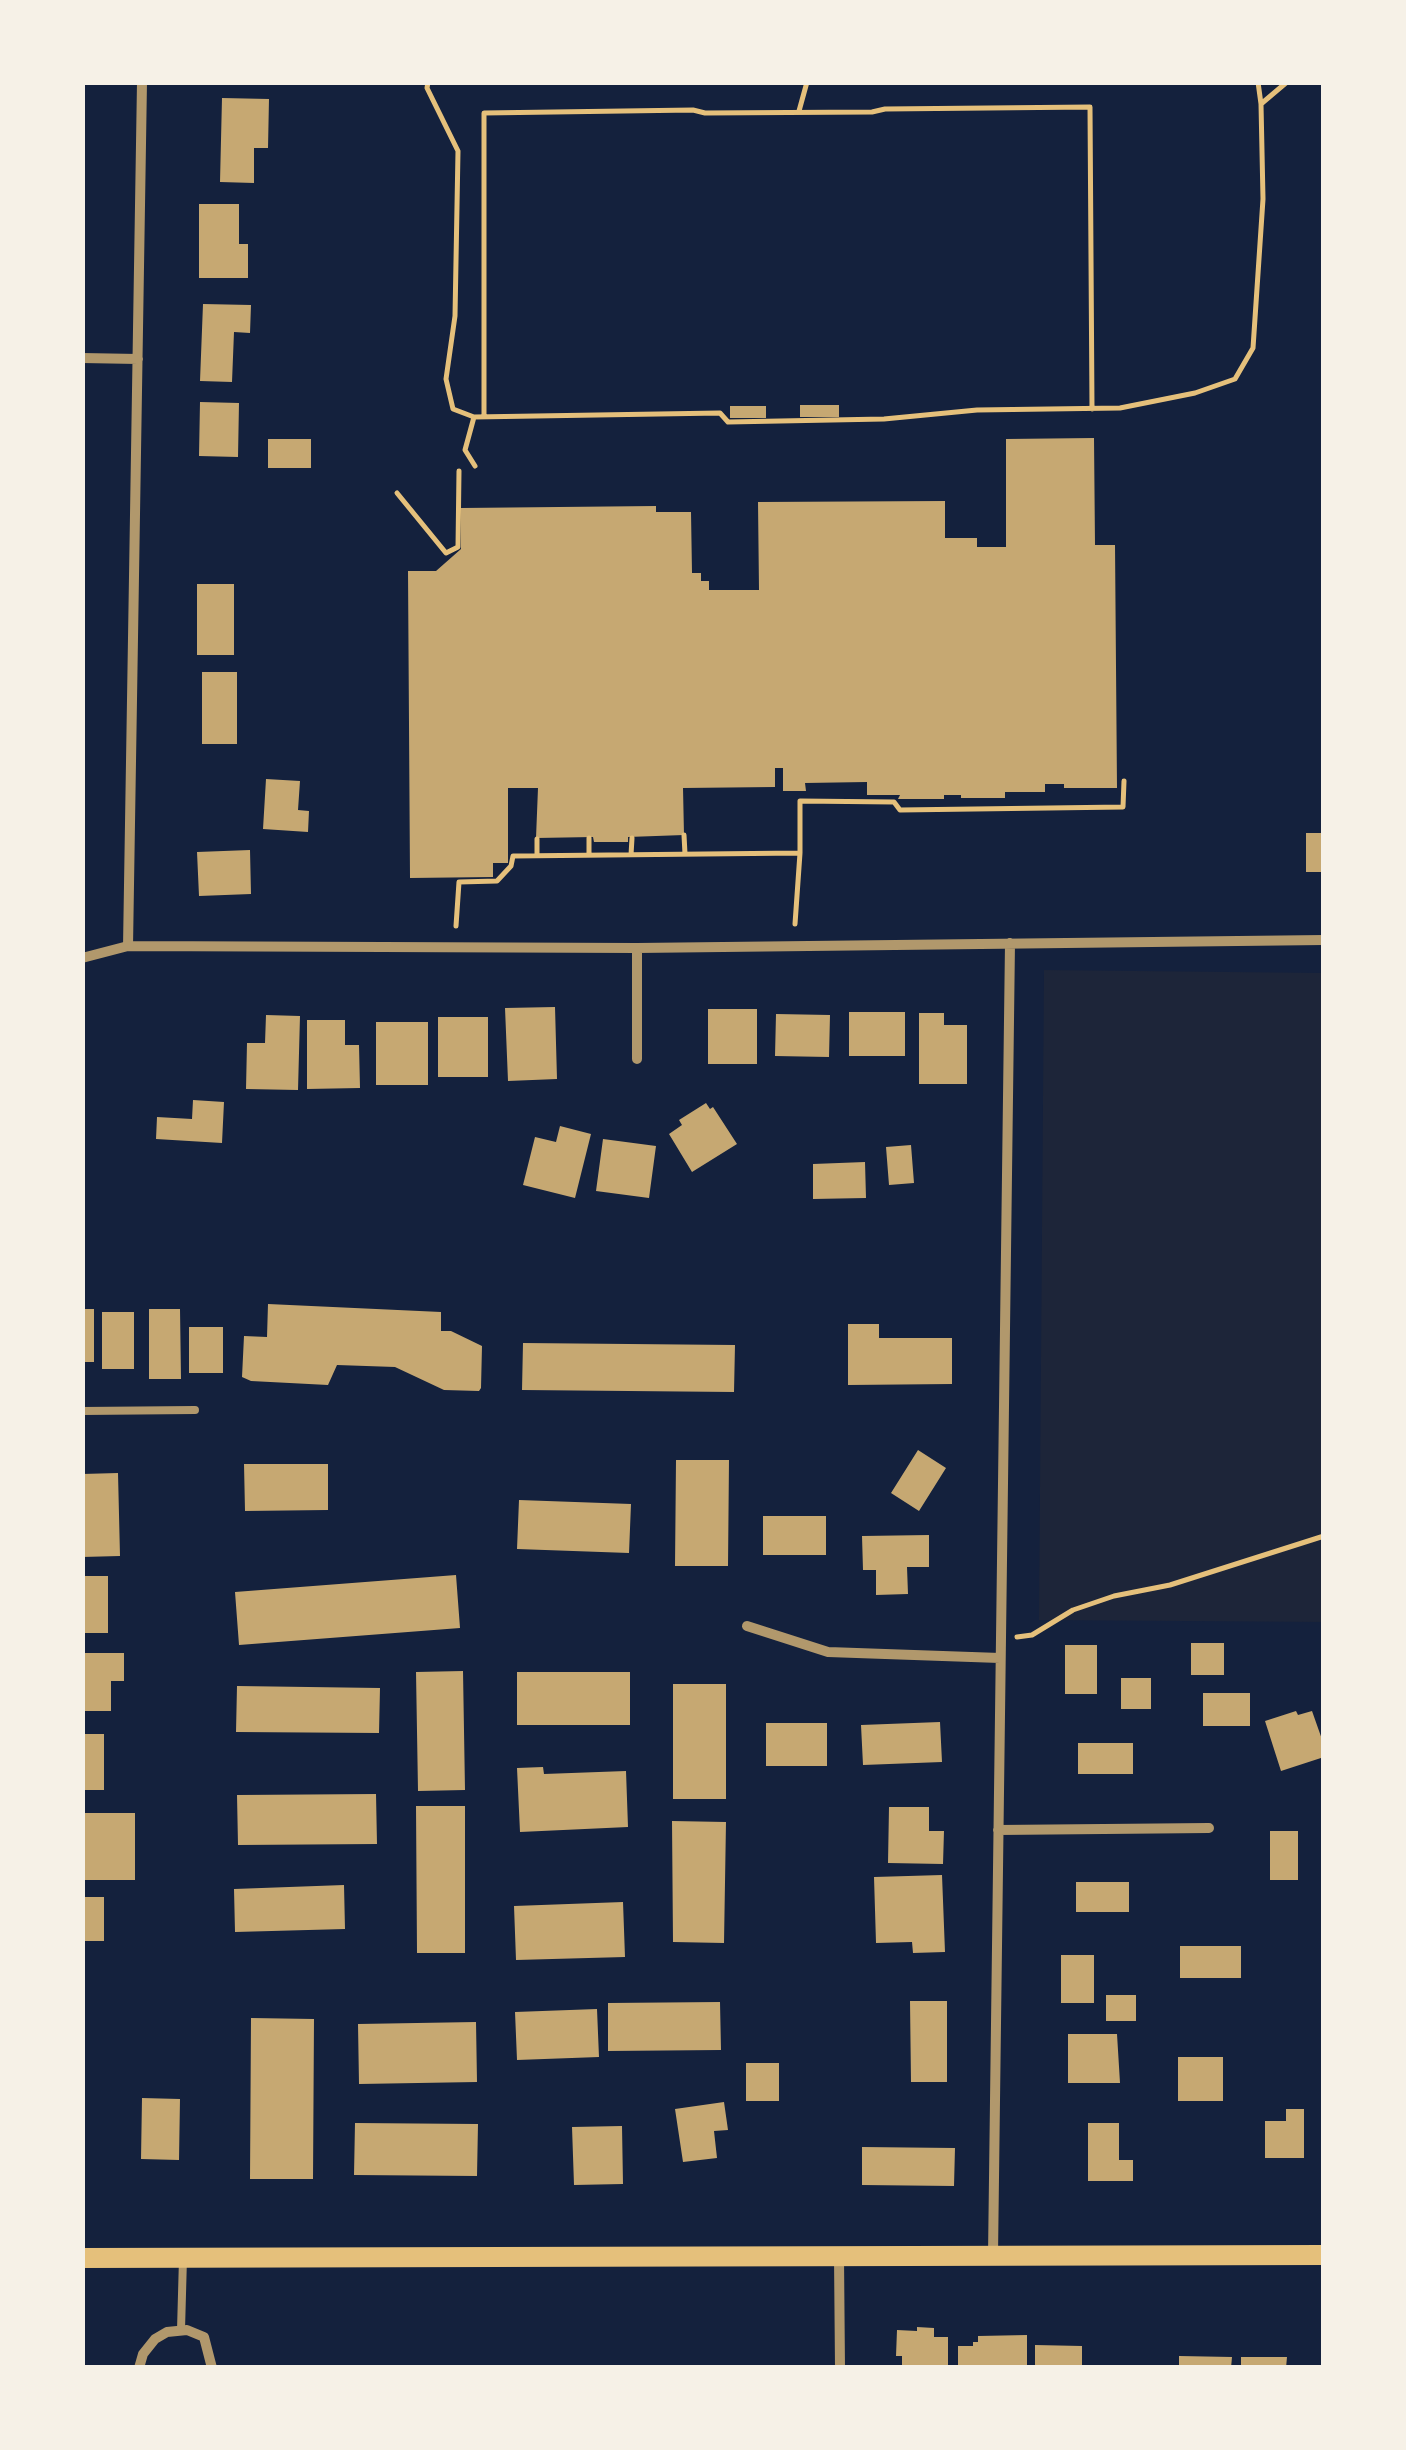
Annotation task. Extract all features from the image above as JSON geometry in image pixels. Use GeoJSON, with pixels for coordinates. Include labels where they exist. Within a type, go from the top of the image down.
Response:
{"type":"FeatureCollection","features":[{"type":"Feature","properties":{"kind":"main road"},"geometry":{"type":"LineString","coordinates":[[82,2258],[1324,2255]]}},
{"type":"Feature","properties":{"kind":"street"},"geometry":{"type":"LineString","coordinates":[[128,946],[142,82]]}},
{"type":"Feature","properties":{"kind":"street"},"geometry":{"type":"LineString","coordinates":[[82,358],[138,359]]}},
{"type":"Feature","properties":{"kind":"street"},"geometry":{"type":"LineString","coordinates":[[82,958],[128,946],[637,948],[1324,940]]}},
{"type":"Feature","properties":{"kind":"street"},"geometry":{"type":"LineString","coordinates":[[992,2255],[1010,942]]}},
{"type":"Feature","properties":{"kind":"street"},"geometry":{"type":"LineString","coordinates":[[637,948],[637,1059]]}},
{"type":"Feature","properties":{"kind":"street"},"geometry":{"type":"LineString","coordinates":[[746,1626],[828,1652],[1000,1658]]}},
{"type":"Feature","properties":{"kind":"street"},"geometry":{"type":"LineString","coordinates":[[998,1830],[1209,1828]]}},
{"type":"Feature","properties":{"kind":"street"},"geometry":{"type":"LineString","coordinates":[[839,2257],[840,2368]]}},
{"type":"Feature","properties":{"kind":"street"},"geometry":{"type":"LineString","coordinates":[[139,2368],[143,2354],[155,2339],[181,2330],[198,2332],[204,2337],[212,2368]]}},
{"type":"Feature","properties":{"kind":"lane"},"geometry":{"type":"LineString","coordinates":[[82,1411],[195,1410]]}},
{"type":"Feature","properties":{"kind":"lane"},"geometry":{"type":"LineString","coordinates":[[181,2330],[183,2258]]}},
{"type":"Feature","properties":{"kind":"path"},"geometry":{"type":"LineString","coordinates":[[428,82],[427,88],[458,151],[455,316],[446,378],[453,409],[474,417],[720,414],[728,422],[884,419],[978,410],[1120,408],[1235,380],[1253,348],[1264,199],[1258,82]]}},
{"type":"Feature","properties":{"kind":"path"},"geometry":{"type":"LineString","coordinates":[[798,111],[807,82]]}},
{"type":"Feature","properties":{"kind":"path"},"geometry":{"type":"LineString","coordinates":[[1261,104],[1287,82]]}},
{"type":"Feature","properties":{"kind":"path"},"geometry":{"type":"LineString","coordinates":[[484,417],[484,113],[1090,107],[1092,409]]}},
{"type":"Feature","properties":{"kind":"path"},"geometry":{"type":"LineString","coordinates":[[474,417],[465,450],[475,466]]}},
{"type":"Feature","properties":{"kind":"path"},"geometry":{"type":"LineString","coordinates":[[397,493],[446,553],[458,547],[459,471]]}},
{"type":"Feature","properties":{"kind":"path"},"geometry":{"type":"LineString","coordinates":[[795,924],[800,802],[894,802],[900,810],[1123,807],[1124,780]]}},
{"type":"Feature","properties":{"kind":"path"},"geometry":{"type":"LineString","coordinates":[[684,836],[685,854]]}},
{"type":"Feature","properties":{"kind":"path"},"geometry":{"type":"LineString","coordinates":[[589,838],[589,855]]}},
{"type":"Feature","properties":{"kind":"path"},"geometry":{"type":"LineString","coordinates":[[631,854],[632,838]]}},
{"type":"Feature","properties":{"kind":"path"},"geometry":{"type":"LineString","coordinates":[[537,839],[537,856]]}},
{"type":"Feature","properties":{"kind":"path"},"geometry":{"type":"LineString","coordinates":[[456,926],[458,882],[498,881],[512,866],[512,856],[800,853]]}},
{"type":"Feature","properties":{"kind":"path"},"geometry":{"type":"LineString","coordinates":[[1000,1640],[1032,1635],[1073,1610],[1114,1596],[1170,1585],[1324,1536]]}},
{"type":"Feature","properties":{"kind":"shaded area"},"geometry":{"type":"Polygon","coordinates":[[[1044,970],[1323,973],[1323,1622],[1039,1620],[1044,970]]]}},
{"type":"Feature","properties":{"kind":"building"},"geometry":{"type":"Polygon","coordinates":[[[222,98],[269,99],[268,148],[254,148],[254,183],[220,182],[222,98]]]}},
{"type":"Feature","properties":{"kind":"building"},"geometry":{"type":"Polygon","coordinates":[[[199,204],[239,204],[239,244],[248,244],[248,278],[199,278],[199,204]]]}},
{"type":"Feature","properties":{"kind":"building"},"geometry":{"type":"Polygon","coordinates":[[[203,304],[251,305],[250,333],[234,332],[232,382],[200,381],[203,304]]]}},
{"type":"Feature","properties":{"kind":"building"},"geometry":{"type":"Polygon","coordinates":[[[200,402],[239,403],[238,457],[199,456],[200,402]]]}},
{"type":"Feature","properties":{"kind":"building"},"geometry":{"type":"Polygon","coordinates":[[[800,405],[839,405],[839,417],[800,417],[800,405]]]}},
{"type":"Feature","properties":{"kind":"building"},"geometry":{"type":"Polygon","coordinates":[[[730,406],[766,406],[766,418],[730,418],[730,406]]]}},
{"type":"Feature","properties":{"kind":"building"},"geometry":{"type":"Polygon","coordinates":[[[1094,438],[1095,545],[1115,545],[1117,788],[1045,784],[1045,792],[1005,792],[1005,798],[944,795],[944,799],[898,799],[900,795],[867,795],[867,782],[805,783],[806,791],[783,791],[783,768],[775,768],[775,787],[683,788],[684,835],[594,842],[593,837],[536,838],[538,788],[508,788],[508,863],[493,863],[493,877],[410,878],[408,571],[436,571],[461,549],[461,508],[656,506],[656,512],[691,512],[692,573],[701,573],[701,581],[709,581],[709,590],[759,590],[758,502],[945,501],[945,538],[977,538],[977,547],[1006,547],[1006,439],[1094,438]]]}},
{"type":"Feature","properties":{"kind":"building"},"geometry":{"type":"Polygon","coordinates":[[[268,439],[311,439],[311,468],[268,468],[268,439]]]}},
{"type":"Feature","properties":{"kind":"building"},"geometry":{"type":"Polygon","coordinates":[[[197,584],[234,584],[234,655],[197,655],[197,584]]]}},
{"type":"Feature","properties":{"kind":"building"},"geometry":{"type":"Polygon","coordinates":[[[202,672],[237,672],[237,744],[202,744],[202,672]]]}},
{"type":"Feature","properties":{"kind":"building"},"geometry":{"type":"Polygon","coordinates":[[[266,779],[300,781],[298,810],[309,811],[308,832],[263,829],[266,779]]]}},
{"type":"Feature","properties":{"kind":"building"},"geometry":{"type":"Polygon","coordinates":[[[1306,833],[1324,833],[1324,872],[1306,872],[1306,833]]]}},
{"type":"Feature","properties":{"kind":"building"},"geometry":{"type":"Polygon","coordinates":[[[250,850],[251,894],[199,896],[197,852],[250,850]]]}},
{"type":"Feature","properties":{"kind":"building"},"geometry":{"type":"Polygon","coordinates":[[[555,1007],[557,1079],[508,1081],[505,1008],[555,1007]]]}},
{"type":"Feature","properties":{"kind":"building"},"geometry":{"type":"Polygon","coordinates":[[[708,1009],[757,1009],[757,1064],[708,1064],[708,1009]]]}},
{"type":"Feature","properties":{"kind":"building"},"geometry":{"type":"Polygon","coordinates":[[[849,1012],[905,1012],[905,1056],[849,1056],[849,1012]]]}},
{"type":"Feature","properties":{"kind":"building"},"geometry":{"type":"Polygon","coordinates":[[[919,1013],[944,1013],[944,1025],[967,1025],[967,1084],[919,1084],[919,1013]]]}},
{"type":"Feature","properties":{"kind":"building"},"geometry":{"type":"Polygon","coordinates":[[[776,1014],[830,1015],[829,1057],[775,1056],[776,1014]]]}},
{"type":"Feature","properties":{"kind":"building"},"geometry":{"type":"Polygon","coordinates":[[[266,1015],[300,1016],[298,1090],[246,1089],[247,1043],[265,1043],[266,1015]]]}},
{"type":"Feature","properties":{"kind":"building"},"geometry":{"type":"Polygon","coordinates":[[[438,1017],[488,1017],[488,1077],[438,1077],[438,1017]]]}},
{"type":"Feature","properties":{"kind":"building"},"geometry":{"type":"Polygon","coordinates":[[[307,1020],[345,1020],[345,1045],[359,1045],[360,1088],[307,1089],[307,1020]]]}},
{"type":"Feature","properties":{"kind":"building"},"geometry":{"type":"Polygon","coordinates":[[[376,1022],[428,1022],[428,1085],[376,1085],[376,1022]]]}},
{"type":"Feature","properties":{"kind":"building"},"geometry":{"type":"Polygon","coordinates":[[[193,1100],[224,1102],[222,1143],[156,1139],[157,1117],[192,1119],[193,1100]]]}},
{"type":"Feature","properties":{"kind":"building"},"geometry":{"type":"Polygon","coordinates":[[[706,1103],[710,1109],[713,1107],[737,1144],[692,1172],[669,1134],[682,1125],[679,1120],[706,1103]]]}},
{"type":"Feature","properties":{"kind":"building"},"geometry":{"type":"Polygon","coordinates":[[[560,1126],[591,1134],[575,1198],[523,1185],[535,1137],[556,1142],[560,1126]]]}},
{"type":"Feature","properties":{"kind":"building"},"geometry":{"type":"Polygon","coordinates":[[[603,1139],[656,1146],[649,1198],[596,1191],[603,1139]]]}},
{"type":"Feature","properties":{"kind":"building"},"geometry":{"type":"Polygon","coordinates":[[[911,1145],[914,1183],[889,1185],[886,1147],[911,1145]]]}},
{"type":"Feature","properties":{"kind":"building"},"geometry":{"type":"Polygon","coordinates":[[[865,1162],[866,1198],[813,1199],[813,1164],[865,1162]]]}},
{"type":"Feature","properties":{"kind":"building"},"geometry":{"type":"Polygon","coordinates":[[[268,1304],[441,1312],[441,1331],[451,1331],[482,1346],[481,1388],[444,1390],[395,1367],[337,1365],[328,1385],[251,1381],[242,1377],[244,1336],[267,1337],[268,1304]]]}},
{"type":"Feature","properties":{"kind":"building"},"geometry":{"type":"Polygon","coordinates":[[[82,1309],[94,1309],[94,1362],[82,1362],[82,1309]]]}},
{"type":"Feature","properties":{"kind":"building"},"geometry":{"type":"Polygon","coordinates":[[[149,1309],[180,1309],[181,1379],[149,1379],[149,1309]]]}},
{"type":"Feature","properties":{"kind":"building"},"geometry":{"type":"Polygon","coordinates":[[[102,1312],[134,1312],[134,1369],[102,1369],[102,1312]]]}},
{"type":"Feature","properties":{"kind":"building"},"geometry":{"type":"Polygon","coordinates":[[[848,1324],[879,1324],[879,1338],[952,1338],[952,1384],[848,1385],[848,1324]]]}},
{"type":"Feature","properties":{"kind":"building"},"geometry":{"type":"Polygon","coordinates":[[[189,1327],[223,1327],[223,1373],[189,1373],[189,1327]]]}},
{"type":"Feature","properties":{"kind":"building"},"geometry":{"type":"Polygon","coordinates":[[[523,1343],[735,1345],[734,1392],[522,1390],[523,1343]]]}},
{"type":"Feature","properties":{"kind":"building"},"geometry":{"type":"Polygon","coordinates":[[[918,1450],[946,1468],[919,1511],[891,1493],[918,1450]]]}},
{"type":"Feature","properties":{"kind":"building"},"geometry":{"type":"Polygon","coordinates":[[[676,1460],[729,1460],[728,1566],[675,1566],[676,1460]]]}},
{"type":"Feature","properties":{"kind":"building"},"geometry":{"type":"Polygon","coordinates":[[[244,1464],[328,1464],[328,1510],[245,1511],[244,1464]]]}},
{"type":"Feature","properties":{"kind":"building"},"geometry":{"type":"Polygon","coordinates":[[[118,1473],[120,1556],[82,1557],[82,1474],[118,1473]]]}},
{"type":"Feature","properties":{"kind":"building"},"geometry":{"type":"Polygon","coordinates":[[[519,1500],[631,1504],[629,1553],[517,1549],[519,1500]]]}},
{"type":"Feature","properties":{"kind":"building"},"geometry":{"type":"Polygon","coordinates":[[[763,1516],[826,1516],[826,1555],[763,1555],[763,1516]]]}},
{"type":"Feature","properties":{"kind":"building"},"geometry":{"type":"Polygon","coordinates":[[[929,1535],[929,1567],[907,1567],[908,1594],[876,1595],[876,1570],[863,1570],[862,1536],[929,1535]]]}},
{"type":"Feature","properties":{"kind":"building"},"geometry":{"type":"Polygon","coordinates":[[[456,1575],[460,1628],[239,1645],[235,1592],[456,1575]]]}},
{"type":"Feature","properties":{"kind":"building"},"geometry":{"type":"Polygon","coordinates":[[[82,1576],[108,1576],[108,1633],[82,1633],[82,1576]]]}},
{"type":"Feature","properties":{"kind":"building"},"geometry":{"type":"Polygon","coordinates":[[[1191,1643],[1224,1643],[1224,1675],[1191,1675],[1191,1643]]]}},
{"type":"Feature","properties":{"kind":"building"},"geometry":{"type":"Polygon","coordinates":[[[1065,1645],[1097,1645],[1097,1694],[1065,1694],[1065,1645]]]}},
{"type":"Feature","properties":{"kind":"building"},"geometry":{"type":"Polygon","coordinates":[[[82,1653],[124,1653],[124,1681],[111,1681],[111,1711],[82,1711],[82,1653]]]}},
{"type":"Feature","properties":{"kind":"building"},"geometry":{"type":"Polygon","coordinates":[[[463,1671],[465,1790],[418,1791],[416,1672],[463,1671]]]}},
{"type":"Feature","properties":{"kind":"building"},"geometry":{"type":"Polygon","coordinates":[[[517,1672],[630,1672],[630,1725],[517,1725],[517,1672]]]}},
{"type":"Feature","properties":{"kind":"building"},"geometry":{"type":"Polygon","coordinates":[[[1121,1678],[1151,1678],[1151,1709],[1121,1709],[1121,1678]]]}},
{"type":"Feature","properties":{"kind":"building"},"geometry":{"type":"Polygon","coordinates":[[[673,1684],[726,1684],[726,1799],[673,1799],[673,1684]]]}},
{"type":"Feature","properties":{"kind":"building"},"geometry":{"type":"Polygon","coordinates":[[[237,1686],[380,1688],[379,1733],[236,1732],[237,1686]]]}},
{"type":"Feature","properties":{"kind":"building"},"geometry":{"type":"Polygon","coordinates":[[[1203,1693],[1250,1693],[1250,1726],[1203,1726],[1203,1693]]]}},
{"type":"Feature","properties":{"kind":"building"},"geometry":{"type":"Polygon","coordinates":[[[1296,1711],[1298,1715],[1312,1711],[1324,1745],[1324,1757],[1281,1771],[1265,1721],[1296,1711]]]}},
{"type":"Feature","properties":{"kind":"building"},"geometry":{"type":"Polygon","coordinates":[[[940,1722],[942,1762],[863,1765],[861,1725],[940,1722]]]}},
{"type":"Feature","properties":{"kind":"building"},"geometry":{"type":"Polygon","coordinates":[[[766,1723],[827,1723],[827,1766],[766,1766],[766,1723]]]}},
{"type":"Feature","properties":{"kind":"building"},"geometry":{"type":"Polygon","coordinates":[[[82,1734],[104,1734],[104,1790],[82,1790],[82,1734]]]}},
{"type":"Feature","properties":{"kind":"building"},"geometry":{"type":"Polygon","coordinates":[[[1078,1743],[1133,1743],[1133,1774],[1078,1774],[1078,1743]]]}},
{"type":"Feature","properties":{"kind":"building"},"geometry":{"type":"Polygon","coordinates":[[[543,1767],[544,1774],[626,1771],[628,1827],[520,1832],[517,1768],[543,1767]]]}},
{"type":"Feature","properties":{"kind":"building"},"geometry":{"type":"Polygon","coordinates":[[[376,1794],[377,1844],[238,1845],[237,1795],[376,1794]]]}},
{"type":"Feature","properties":{"kind":"building"},"geometry":{"type":"Polygon","coordinates":[[[416,1806],[465,1806],[465,1953],[417,1953],[416,1806]]]}},
{"type":"Feature","properties":{"kind":"building"},"geometry":{"type":"Polygon","coordinates":[[[889,1807],[929,1807],[929,1831],[944,1831],[943,1864],[888,1863],[889,1807]]]}},
{"type":"Feature","properties":{"kind":"building"},"geometry":{"type":"Polygon","coordinates":[[[82,1813],[135,1813],[135,1880],[82,1880],[82,1813]]]}},
{"type":"Feature","properties":{"kind":"building"},"geometry":{"type":"Polygon","coordinates":[[[672,1821],[726,1822],[724,1943],[673,1942],[672,1821]]]}},
{"type":"Feature","properties":{"kind":"building"},"geometry":{"type":"Polygon","coordinates":[[[1270,1831],[1298,1831],[1298,1880],[1270,1880],[1270,1831]]]}},
{"type":"Feature","properties":{"kind":"building"},"geometry":{"type":"Polygon","coordinates":[[[942,1875],[945,1952],[913,1953],[912,1942],[876,1943],[874,1877],[942,1875]]]}},
{"type":"Feature","properties":{"kind":"building"},"geometry":{"type":"Polygon","coordinates":[[[1076,1882],[1129,1882],[1129,1912],[1076,1912],[1076,1882]]]}},
{"type":"Feature","properties":{"kind":"building"},"geometry":{"type":"Polygon","coordinates":[[[344,1885],[345,1929],[235,1932],[234,1889],[344,1885]]]}},
{"type":"Feature","properties":{"kind":"building"},"geometry":{"type":"Polygon","coordinates":[[[82,1897],[104,1897],[104,1941],[82,1941],[82,1897]]]}},
{"type":"Feature","properties":{"kind":"building"},"geometry":{"type":"Polygon","coordinates":[[[623,1902],[625,1957],[516,1960],[514,1906],[623,1902]]]}},
{"type":"Feature","properties":{"kind":"building"},"geometry":{"type":"Polygon","coordinates":[[[1180,1946],[1241,1946],[1241,1978],[1180,1978],[1180,1946]]]}},
{"type":"Feature","properties":{"kind":"building"},"geometry":{"type":"Polygon","coordinates":[[[1061,1955],[1094,1955],[1094,2003],[1061,2003],[1061,1955]]]}},
{"type":"Feature","properties":{"kind":"building"},"geometry":{"type":"Polygon","coordinates":[[[1106,1995],[1136,1995],[1136,2021],[1106,2021],[1106,1995]]]}},
{"type":"Feature","properties":{"kind":"building"},"geometry":{"type":"Polygon","coordinates":[[[910,2001],[947,2001],[947,2082],[911,2082],[910,2001]]]}},
{"type":"Feature","properties":{"kind":"building"},"geometry":{"type":"Polygon","coordinates":[[[720,2002],[721,2050],[608,2051],[608,2003],[720,2002]]]}},
{"type":"Feature","properties":{"kind":"building"},"geometry":{"type":"Polygon","coordinates":[[[597,2009],[599,2057],[517,2060],[515,2012],[597,2009]]]}},
{"type":"Feature","properties":{"kind":"building"},"geometry":{"type":"Polygon","coordinates":[[[251,2018],[314,2019],[313,2179],[250,2179],[251,2018]]]}},
{"type":"Feature","properties":{"kind":"building"},"geometry":{"type":"Polygon","coordinates":[[[476,2022],[477,2082],[359,2084],[358,2024],[476,2022]]]}},
{"type":"Feature","properties":{"kind":"building"},"geometry":{"type":"Polygon","coordinates":[[[1068,2034],[1117,2034],[1120,2083],[1068,2083],[1068,2034]]]}},
{"type":"Feature","properties":{"kind":"building"},"geometry":{"type":"Polygon","coordinates":[[[1178,2057],[1223,2057],[1223,2101],[1178,2101],[1178,2057]]]}},
{"type":"Feature","properties":{"kind":"building"},"geometry":{"type":"Polygon","coordinates":[[[746,2063],[779,2063],[779,2101],[746,2101],[746,2063]]]}},
{"type":"Feature","properties":{"kind":"building"},"geometry":{"type":"Polygon","coordinates":[[[142,2098],[180,2099],[179,2160],[141,2159],[142,2098]]]}},
{"type":"Feature","properties":{"kind":"building"},"geometry":{"type":"Polygon","coordinates":[[[724,2102],[728,2130],[714,2131],[717,2158],[683,2162],[675,2109],[724,2102]]]}},
{"type":"Feature","properties":{"kind":"building"},"geometry":{"type":"Polygon","coordinates":[[[1286,2109],[1304,2109],[1304,2158],[1265,2158],[1265,2121],[1286,2121],[1286,2109]]]}},
{"type":"Feature","properties":{"kind":"building"},"geometry":{"type":"Polygon","coordinates":[[[355,2123],[478,2124],[477,2176],[354,2175],[355,2123]]]}},
{"type":"Feature","properties":{"kind":"building"},"geometry":{"type":"Polygon","coordinates":[[[1088,2123],[1119,2123],[1119,2160],[1133,2160],[1133,2181],[1088,2181],[1088,2123]]]}},
{"type":"Feature","properties":{"kind":"building"},"geometry":{"type":"Polygon","coordinates":[[[622,2126],[623,2184],[574,2185],[572,2127],[622,2126]]]}},
{"type":"Feature","properties":{"kind":"building"},"geometry":{"type":"Polygon","coordinates":[[[862,2147],[955,2148],[954,2186],[862,2185],[862,2147]]]}},
{"type":"Feature","properties":{"kind":"building"},"geometry":{"type":"Polygon","coordinates":[[[917,2327],[934,2328],[934,2337],[948,2337],[948,2368],[902,2368],[902,2356],[896,2356],[897,2330],[917,2331],[917,2327]]]}},
{"type":"Feature","properties":{"kind":"building"},"geometry":{"type":"Polygon","coordinates":[[[1027,2335],[1027,2368],[958,2368],[958,2346],[973,2346],[978,2336],[1027,2335]]]}},
{"type":"Feature","properties":{"kind":"building"},"geometry":{"type":"Polygon","coordinates":[[[1035,2345],[1082,2346],[1082,2368],[1035,2368],[1035,2345]]]}},
{"type":"Feature","properties":{"kind":"building"},"geometry":{"type":"Polygon","coordinates":[[[1179,2356],[1232,2357],[1231,2368],[1179,2368],[1179,2356]]]}},
{"type":"Feature","properties":{"kind":"building"},"geometry":{"type":"Polygon","coordinates":[[[1241,2357],[1287,2357],[1286,2368],[1241,2368],[1241,2357]]]}}]}
